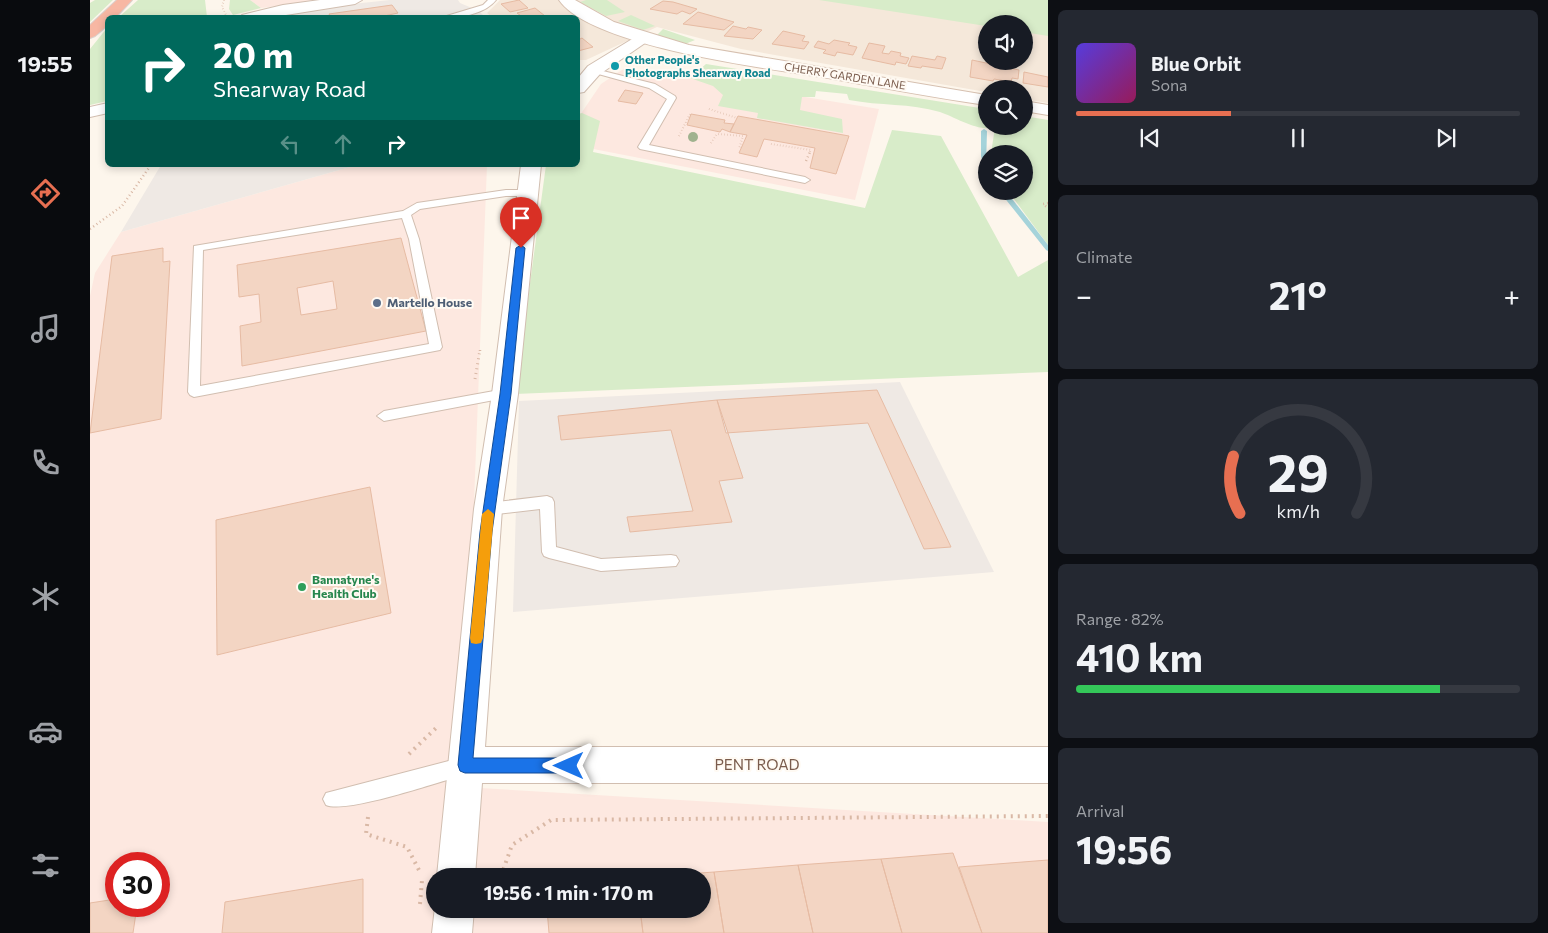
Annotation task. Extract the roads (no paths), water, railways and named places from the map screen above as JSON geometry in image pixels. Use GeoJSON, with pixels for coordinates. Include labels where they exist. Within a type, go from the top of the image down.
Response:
{"type":"FeatureCollection","features":[{"type":"Feature","properties":{"kind":"highway"},"geometry":{"type":"LineString","coordinates":[[109,15],[125,0]]}},
{"type":"Feature","properties":{"kind":"highway"},"geometry":{"type":"LineString","coordinates":[[90,33],[105,19]]}},
{"type":"Feature","properties":{"kind":"street"},"geometry":{"type":"LineString","coordinates":[[259,15],[283,9],[354,0]]}},
{"type":"Feature","properties":{"kind":"street","name":"CHERRY GARDEN LANE"},"geometry":{"type":"LineString","coordinates":[[566,0],[593,18],[642,38],[712,54],[978,99]]}},
{"type":"Feature","properties":{"kind":"street"},"geometry":{"type":"LineString","coordinates":[[580,86],[594,70],[642,38]]}},
{"type":"Feature","properties":{"kind":"street"},"geometry":{"type":"LineString","coordinates":[[1033,108],[1048,110]]}},
{"type":"Feature","properties":{"kind":"street"},"geometry":{"type":"LineString","coordinates":[[90,112],[105,109]]}},
{"type":"Feature","properties":{"kind":"street"},"geometry":{"type":"LineString","coordinates":[[457,868],[488,509],[505,394],[526,193],[531,167]]}},
{"type":"Feature","properties":{"kind":"street","name":"PENT ROAD"},"geometry":{"type":"LineString","coordinates":[[465,765],[1048,765]]}},
{"type":"Feature","properties":{"kind":"street"},"geometry":{"type":"LineString","coordinates":[[443,918],[452,933]]}},
{"type":"Feature","properties":{"kind":"lane"},"geometry":{"type":"LineString","coordinates":[[455,15],[486,7],[492,0]]}},
{"type":"Feature","properties":{"kind":"lane"},"geometry":{"type":"LineString","coordinates":[[594,70],[652,86],[672,98],[643,148],[804,180]]}},
{"type":"Feature","properties":{"kind":"lane"},"geometry":{"type":"LineString","coordinates":[[406,214],[414,240],[436,347],[194,392],[198,248],[406,214],[417,206],[506,193],[526,193]]}},
{"type":"Feature","properties":{"kind":"lane"},"geometry":{"type":"LineString","coordinates":[[384,416],[505,394]]}},
{"type":"Feature","properties":{"kind":"lane"},"geometry":{"type":"LineString","coordinates":[[488,509],[548,502],[549,552],[601,566],[671,561]]}},
{"type":"Feature","properties":{"kind":"lane"},"geometry":{"type":"LineString","coordinates":[[332,798],[370,792],[465,765]]}},
{"type":"Feature","properties":{"kind":"waterway"},"geometry":{"type":"LineString","coordinates":[[984,135],[984,145]]}},
{"type":"Feature","properties":{"kind":"waterway"},"geometry":{"type":"LineString","coordinates":[[1009,200],[1048,249]]}},
{"type":"Feature","properties":{"kind":"place","name":"Other People's Photographs Shearway Road"},"geometry":{"type":"Point","coordinates":[615,66]}},
{"type":"Feature","properties":{"kind":"place","name":"Martello House"},"geometry":{"type":"Point","coordinates":[377,303]}},
{"type":"Feature","properties":{"kind":"place","name":"Bannatyne's Health Club"},"geometry":{"type":"Point","coordinates":[302,587]}}]}
